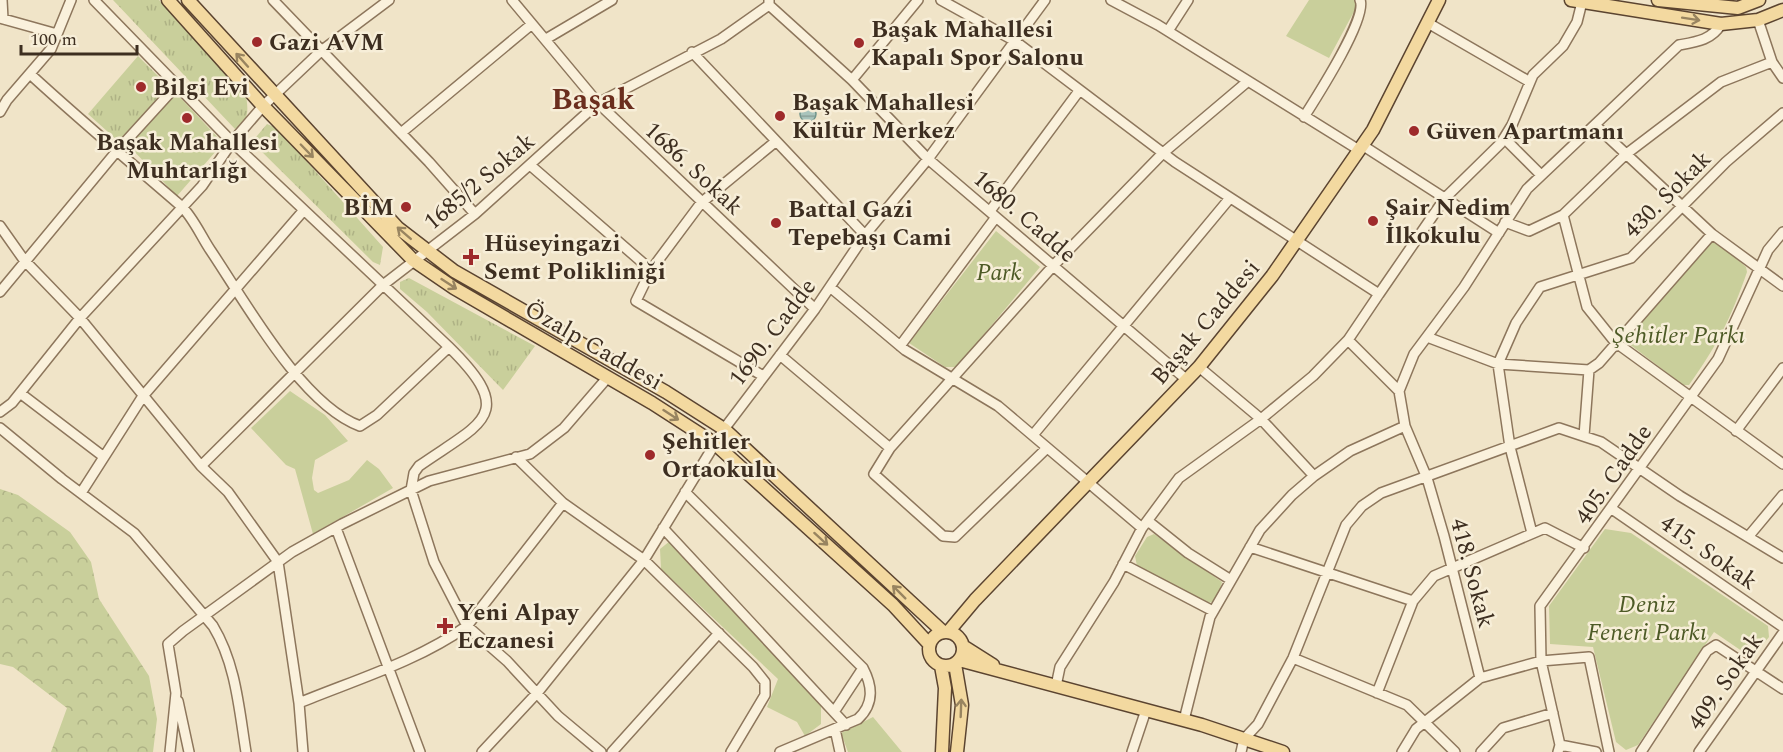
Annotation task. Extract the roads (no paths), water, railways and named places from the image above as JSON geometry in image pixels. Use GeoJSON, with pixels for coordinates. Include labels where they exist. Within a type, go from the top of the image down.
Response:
{"type":"FeatureCollection","features":[{"type":"Feature","properties":{"kind":"main road","name":"Özalp Caddesi"},"geometry":{"type":"LineString","coordinates":[[168,0],[263,106],[413,260],[454,288],[608,377],[714,442],[893,605],[929,644]]}},
{"type":"Feature","properties":{"kind":"main road","name":"Özalp Caddesi"},"geometry":{"type":"LineString","coordinates":[[188,0],[398,228],[426,252],[454,271],[666,392],[724,429],[946,631]]}},
{"type":"Feature","properties":{"kind":"main road","name":"Başak Caddesi"},"geometry":{"type":"LineString","coordinates":[[946,631],[1199,367],[1272,276],[1373,130],[1439,0]]}},
{"type":"Feature","properties":{"kind":"main road"},"geometry":{"type":"LineString","coordinates":[[1663,0],[1738,8],[1759,0]]}},
{"type":"Feature","properties":{"kind":"main road"},"geometry":{"type":"LineString","coordinates":[[1576,1],[1721,24],[1758,20],[1783,10]]}},
{"type":"Feature","properties":{"kind":"main road"},"geometry":{"type":"LineString","coordinates":[[942,752],[945,688],[941,666],[929,655],[929,644],[935,634],[946,631],[959,637],[963,646],[1004,672]]}},
{"type":"Feature","properties":{"kind":"main road"},"geometry":{"type":"LineString","coordinates":[[957,752],[962,705],[957,662],[963,646]]}},
{"type":"Feature","properties":{"kind":"main road"},"geometry":{"type":"LineString","coordinates":[[941,666],[957,662],[1004,672],[1184,720],[1283,752]]}},
{"type":"Feature","properties":{"kind":"street"},"geometry":{"type":"LineString","coordinates":[[2,0],[2,19],[57,34]]}},
{"type":"Feature","properties":{"kind":"street"},"geometry":{"type":"LineString","coordinates":[[0,112],[4,100],[51,49],[71,0]]}},
{"type":"Feature","properties":{"kind":"street"},"geometry":{"type":"LineString","coordinates":[[94,0],[232,141],[449,347],[482,384],[488,397],[487,408],[480,421],[467,433],[419,466],[414,473],[411,490],[434,562],[467,626],[538,692],[558,716],[601,752]]}},
{"type":"Feature","properties":{"kind":"street"},"geometry":{"type":"LineString","coordinates":[[273,0],[475,214]]}},
{"type":"Feature","properties":{"kind":"street"},"geometry":{"type":"LineString","coordinates":[[0,412],[20,393],[80,318],[202,186],[232,141],[263,106],[321,51],[388,0]]}},
{"type":"Feature","properties":{"kind":"street","name":"1686. Sokak"},"geometry":{"type":"LineString","coordinates":[[512,0],[598,104],[815,309]]}},
{"type":"Feature","properties":{"kind":"street"},"geometry":{"type":"LineString","coordinates":[[546,39],[612,0]]}},
{"type":"Feature","properties":{"kind":"street"},"geometry":{"type":"LineString","coordinates":[[852,80],[918,0]]}},
{"type":"Feature","properties":{"kind":"street"},"geometry":{"type":"LineString","coordinates":[[941,0],[1015,41],[1163,153],[1379,294]]}},
{"type":"Feature","properties":{"kind":"street","name":"1690. Cadde"},"geometry":{"type":"LineString","coordinates":[[482,752],[538,692],[644,560],[714,442],[815,309],[865,235],[928,159],[1045,0]]}},
{"type":"Feature","properties":{"kind":"street"},"geometry":{"type":"LineString","coordinates":[[1111,0],[1168,31],[1304,117],[1361,148],[1499,233]]}},
{"type":"Feature","properties":{"kind":"street"},"geometry":{"type":"LineString","coordinates":[[1168,31],[1188,0]]}},
{"type":"Feature","properties":{"kind":"street"},"geometry":{"type":"LineString","coordinates":[[1304,117],[1339,59],[1360,13],[1360,0]]}},
{"type":"Feature","properties":{"kind":"street"},"geometry":{"type":"LineString","coordinates":[[1663,0],[1665,15]]}},
{"type":"Feature","properties":{"kind":"street"},"geometry":{"type":"LineString","coordinates":[[1056,686],[1060,667],[1145,524],[1179,478],[1261,419],[1313,376],[1347,340],[1444,198],[1504,138],[1530,82],[1563,46],[1577,22],[1576,1]]}},
{"type":"Feature","properties":{"kind":"street","name":"1680. Cadde"},"geometry":{"type":"LineString","coordinates":[[769,3],[852,80],[928,159],[1186,380]]}},
{"type":"Feature","properties":{"kind":"street","name":"1685/2 Sokak"},"geometry":{"type":"LineString","coordinates":[[201,466],[383,285],[475,214],[598,104],[692,52],[721,39],[769,3]]}},
{"type":"Feature","properties":{"kind":"street"},"geometry":{"type":"LineString","coordinates":[[1758,20],[1772,62],[1783,78]]}},
{"type":"Feature","properties":{"kind":"street"},"geometry":{"type":"LineString","coordinates":[[1428,22],[1530,82]]}},
{"type":"Feature","properties":{"kind":"street"},"geometry":{"type":"LineString","coordinates":[[401,133],[532,24]]}},
{"type":"Feature","properties":{"kind":"street"},"geometry":{"type":"LineString","coordinates":[[1347,340],[1399,391],[1414,354],[1464,287],[1527,189],[1679,45],[1703,41],[1716,32],[1721,24]]}},
{"type":"Feature","properties":{"kind":"street"},"geometry":{"type":"LineString","coordinates":[[692,52],[865,235]]}},
{"type":"Feature","properties":{"kind":"street"},"geometry":{"type":"LineString","coordinates":[[1505,222],[1529,231],[1563,215],[1625,155],[1721,82],[1772,62]]}},
{"type":"Feature","properties":{"kind":"street"},"geometry":{"type":"LineString","coordinates":[[30,74],[116,152],[182,207],[295,374],[319,401],[344,420],[360,426],[377,415],[449,347]]}},
{"type":"Feature","properties":{"kind":"street"},"geometry":{"type":"LineString","coordinates":[[1047,448],[955,537],[944,536],[874,474],[890,448],[1053,266],[1163,153],[1247,82]]}},
{"type":"Feature","properties":{"kind":"street"},"geometry":{"type":"LineString","coordinates":[[0,292],[24,260],[59,222],[116,152],[178,84]]}},
{"type":"Feature","properties":{"kind":"street"},"geometry":{"type":"LineString","coordinates":[[900,346],[1079,91]]}},
{"type":"Feature","properties":{"kind":"street","name":"430. Sokak"},"geometry":{"type":"LineString","coordinates":[[1498,364],[1516,323],[1540,287],[1631,258],[1726,162],[1783,113]]}},
{"type":"Feature","properties":{"kind":"street"},"geometry":{"type":"LineString","coordinates":[[1595,125],[1712,234],[1783,286]]}},
{"type":"Feature","properties":{"kind":"street"},"geometry":{"type":"LineString","coordinates":[[1504,138],[1541,175]]}},
{"type":"Feature","properties":{"kind":"street"},"geometry":{"type":"LineString","coordinates":[[763,376],[636,301],[651,270],[701,203],[775,142]]}},
{"type":"Feature","properties":{"kind":"street"},"geometry":{"type":"LineString","coordinates":[[530,165],[651,270]]}},
{"type":"Feature","properties":{"kind":"street"},"geometry":{"type":"LineString","coordinates":[[1033,435],[1230,198]]}},
{"type":"Feature","properties":{"kind":"street"},"geometry":{"type":"LineString","coordinates":[[81,493],[143,396],[304,210]]}},
{"type":"Feature","properties":{"kind":"street"},"geometry":{"type":"LineString","coordinates":[[1563,215],[1581,274],[1587,307],[1615,342],[1690,399],[1783,464]]}},
{"type":"Feature","properties":{"kind":"street"},"geometry":{"type":"LineString","coordinates":[[0,226],[24,260],[80,318],[201,466],[228,492],[279,562],[299,703],[303,752]]}},
{"type":"Feature","properties":{"kind":"street","name":"405. Cadde"},"geometry":{"type":"LineString","coordinates":[[1559,749],[1541,660],[1540,606],[1641,469],[1718,359],[1768,250],[1783,232]]}},
{"type":"Feature","properties":{"kind":"street"},"geometry":{"type":"LineString","coordinates":[[1427,337],[1498,364],[1588,370],[1599,363],[1615,342],[1712,234]]}},
{"type":"Feature","properties":{"kind":"street"},"geometry":{"type":"LineString","coordinates":[[830,287],[900,346],[998,406],[1047,448],[1145,524],[1231,580]]}},
{"type":"Feature","properties":{"kind":"street"},"geometry":{"type":"LineString","coordinates":[[780,355],[890,448]]}},
{"type":"Feature","properties":{"kind":"street"},"geometry":{"type":"LineString","coordinates":[[1498,364],[1510,447],[1532,533]]}},
{"type":"Feature","properties":{"kind":"street"},"geometry":{"type":"LineString","coordinates":[[1199,367],[1261,419],[1314,476]]}},
{"type":"Feature","properties":{"kind":"street"},"geometry":{"type":"LineString","coordinates":[[1736,431],[1783,368]]}},
{"type":"Feature","properties":{"kind":"street"},"geometry":{"type":"LineString","coordinates":[[1584,436],[1588,370]]}},
{"type":"Feature","properties":{"kind":"street"},"geometry":{"type":"LineString","coordinates":[[189,752],[168,644],[203,615],[279,562],[336,528],[429,481],[530,454],[564,428],[608,377]]}},
{"type":"Feature","properties":{"kind":"street","name":"418. Sokak"},"geometry":{"type":"LineString","coordinates":[[1399,391],[1405,426],[1427,478],[1480,678]]}},
{"type":"Feature","properties":{"kind":"street"},"geometry":{"type":"LineString","coordinates":[[20,393],[104,457]]}},
{"type":"Feature","properties":{"kind":"street"},"geometry":{"type":"LineString","coordinates":[[1184,720],[1213,611],[1260,530],[1292,495],[1314,476],[1350,451],[1405,426]]}},
{"type":"Feature","properties":{"kind":"street"},"geometry":{"type":"LineString","coordinates":[[0,428],[135,533],[203,615],[222,641],[233,672],[246,752]]}},
{"type":"Feature","properties":{"kind":"street"},"geometry":{"type":"LineString","coordinates":[[1241,752],[1244,739],[1258,724],[1293,658],[1346,525],[1362,506],[1381,493],[1559,428],[1601,442],[1783,558]]}},
{"type":"Feature","properties":{"kind":"street"},"geometry":{"type":"LineString","coordinates":[[516,457],[563,503],[644,560],[719,633],[765,682],[765,695],[731,752]]}},
{"type":"Feature","properties":{"kind":"street"},"geometry":{"type":"LineString","coordinates":[[685,492],[863,668],[867,676],[871,700],[868,710],[846,725],[780,752]]}},
{"type":"Feature","properties":{"kind":"street"},"geometry":{"type":"LineString","coordinates":[[1748,537],[1783,495]]}},
{"type":"Feature","properties":{"kind":"street"},"geometry":{"type":"LineString","coordinates":[[299,703],[452,637],[467,626],[563,503]]}},
{"type":"Feature","properties":{"kind":"street","name":"415. Sokak"},"geometry":{"type":"LineString","coordinates":[[1612,509],[1783,627]]}},
{"type":"Feature","properties":{"kind":"street"},"geometry":{"type":"LineString","coordinates":[[336,528],[420,752]]}},
{"type":"Feature","properties":{"kind":"street"},"geometry":{"type":"LineString","coordinates":[[663,528],[846,725]]}},
{"type":"Feature","properties":{"kind":"street"},"geometry":{"type":"LineString","coordinates":[[1377,693],[1413,601],[1434,576],[1545,528],[1584,548]]}},
{"type":"Feature","properties":{"kind":"street"},"geometry":{"type":"LineString","coordinates":[[1250,547],[1413,601]]}},
{"type":"Feature","properties":{"kind":"street"},"geometry":{"type":"LineString","coordinates":[[1123,564],[1213,611]]}},
{"type":"Feature","properties":{"kind":"street"},"geometry":{"type":"LineString","coordinates":[[612,752],[719,633]]}},
{"type":"Feature","properties":{"kind":"street","name":"409. Sokak"},"geometry":{"type":"LineString","coordinates":[[1699,752],[1755,669],[1783,633]]}},
{"type":"Feature","properties":{"kind":"street"},"geometry":{"type":"LineString","coordinates":[[1641,752],[1707,651],[1716,645],[1783,689]]}},
{"type":"Feature","properties":{"kind":"street"},"geometry":{"type":"LineString","coordinates":[[1402,752],[1410,737],[1424,723],[1480,678],[1541,660],[1589,657],[1609,752]]}},
{"type":"Feature","properties":{"kind":"street"},"geometry":{"type":"LineString","coordinates":[[1293,658],[1407,705],[1455,752]]}},
{"type":"Feature","properties":{"kind":"street"},"geometry":{"type":"LineString","coordinates":[[834,712],[863,668]]}},
{"type":"Feature","properties":{"kind":"street"},"geometry":{"type":"LineString","coordinates":[[170,752],[176,693]]}},
{"type":"Feature","properties":{"kind":"street"},"geometry":{"type":"LineString","coordinates":[[1132,752],[1146,710]]}},
{"type":"Feature","properties":{"kind":"street"},"geometry":{"type":"LineString","coordinates":[[1481,752],[1503,728],[1553,713]]}},
{"type":"Feature","properties":{"kind":"street"},"geometry":{"type":"LineString","coordinates":[[835,729],[840,752]]}},
{"type":"Feature","properties":{"kind":"street"},"geometry":{"type":"LineString","coordinates":[[1559,749],[1596,752]]}},
{"type":"Feature","properties":{"kind":"water"},"geometry":{"type":"Polygon","coordinates":[[[808,106],[816,114],[808,122],[800,114],[808,106]]]}},
{"type":"Feature","properties":{"kind":"place","name":"Gazi AVM"},"geometry":{"type":"Point","coordinates":[257,42]}},
{"type":"Feature","properties":{"kind":"place","name":"Başak Mahallesi Kapalı Spor Salonu"},"geometry":{"type":"Point","coordinates":[859,43]}},
{"type":"Feature","properties":{"kind":"place","name":"Bilgi Evi"},"geometry":{"type":"Point","coordinates":[141,87]}},
{"type":"Feature","properties":{"kind":"place","name":"Başak Mahallesi Kültür Merkez"},"geometry":{"type":"Point","coordinates":[780,116]}},
{"type":"Feature","properties":{"kind":"place","name":"Başak Mahallesi Muhtarlığı"},"geometry":{"type":"Point","coordinates":[187,118]}},
{"type":"Feature","properties":{"kind":"place","name":"Güven Apartmanı"},"geometry":{"type":"Point","coordinates":[1414,131]}},
{"type":"Feature","properties":{"kind":"place","name":"BİM"},"geometry":{"type":"Point","coordinates":[406,207]}},
{"type":"Feature","properties":{"kind":"place","name":"Şair Nedim İlkokulu"},"geometry":{"type":"Point","coordinates":[1373,221]}},
{"type":"Feature","properties":{"kind":"place","name":"Battal Gazi Tepebaşı Cami"},"geometry":{"type":"Point","coordinates":[776,223]}},
{"type":"Feature","properties":{"kind":"place","name":"Hüseyingazi Semt Polikliniği"},"geometry":{"type":"Point","coordinates":[471,257]}},
{"type":"Feature","properties":{"kind":"place","name":"Şehitler Ortaokulu"},"geometry":{"type":"Point","coordinates":[650,455]}},
{"type":"Feature","properties":{"kind":"place","name":"Yeni Alpay Eczanesi"},"geometry":{"type":"Point","coordinates":[445,626]}},
{"type":"Feature","properties":{"kind":"district","name":"Başak"},"geometry":{"type":"Point","coordinates":[593,99]}},
{"type":"Feature","properties":{"kind":"park label","name":"Park"},"geometry":{"type":"Point","coordinates":[999,272]}},
{"type":"Feature","properties":{"kind":"park label","name":"Şehitler Parkı"},"geometry":{"type":"Point","coordinates":[1679,335]}},
{"type":"Feature","properties":{"kind":"park label","name":"Deniz Feneri Parkı"},"geometry":{"type":"Point","coordinates":[1647,618]}}]}
